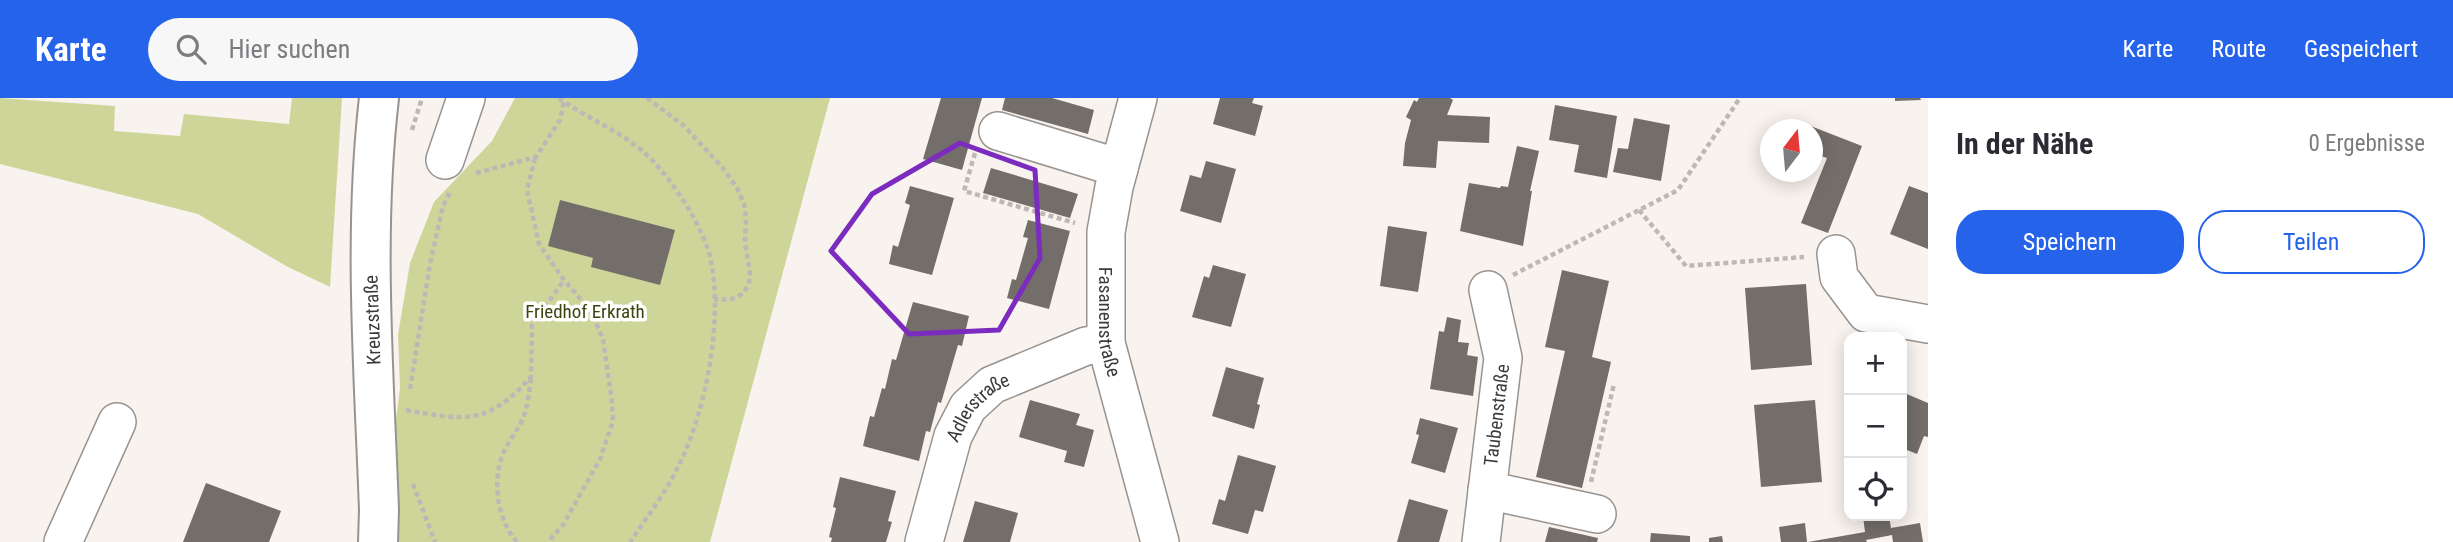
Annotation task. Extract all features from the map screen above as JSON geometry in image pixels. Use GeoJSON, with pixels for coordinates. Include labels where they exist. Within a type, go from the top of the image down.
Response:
{"type":"FeatureCollection","features":[{"type":"Feature","properties":{"kind":"main road","name":"Kreuzstraße"},"geometry":{"type":"LineString","coordinates":[[378,542],[370,248],[374,138],[379,98]]}},
{"type":"Feature","properties":{"kind":"street"},"geometry":{"type":"LineString","coordinates":[[457,174],[466,98]]}},
{"type":"Feature","properties":{"kind":"street","name":"Fasanenstraße"},"geometry":{"type":"LineString","coordinates":[[1138,98],[1119,167],[1106,232],[1106,343],[1160,542]]}},
{"type":"Feature","properties":{"kind":"street"},"geometry":{"type":"LineString","coordinates":[[987,142],[1119,167]]}},
{"type":"Feature","properties":{"kind":"street"},"geometry":{"type":"LineString","coordinates":[[1836,254],[1839,277],[1866,313],[1928,324]]}},
{"type":"Feature","properties":{"kind":"street","name":"Taubenstraße"},"geometry":{"type":"LineString","coordinates":[[1481,542],[1503,358],[1488,290]]}},
{"type":"Feature","properties":{"kind":"street","name":"Adlerstraße"},"geometry":{"type":"LineString","coordinates":[[924,542],[953,436],[968,407],[992,385],[1086,346],[1106,343]]}},
{"type":"Feature","properties":{"kind":"street"},"geometry":{"type":"LineString","coordinates":[[64,542],[117,422]]}},
{"type":"Feature","properties":{"kind":"street"},"geometry":{"type":"LineString","coordinates":[[1487,490],[1591,513]]}},
{"type":"Feature","properties":{"kind":"path"},"geometry":{"type":"LineString","coordinates":[[647,98],[683,125],[722,167],[737,188],[744,204],[749,284],[744,293],[736,299],[714,299]]}},
{"type":"Feature","properties":{"kind":"path"},"geometry":{"type":"LineString","coordinates":[[1488,290],[1527,266],[1678,190],[1740,98]]}},
{"type":"Feature","properties":{"kind":"path"},"geometry":{"type":"LineString","coordinates":[[548,542],[563,525],[590,479],[608,439],[612,421],[609,368],[603,339],[590,310],[538,244],[527,190],[536,157],[560,120],[562,100],[612,129],[652,160],[681,197],[711,260],[714,299],[709,365],[701,404],[691,438],[678,467],[630,542]]}},
{"type":"Feature","properties":{"kind":"path"},"geometry":{"type":"LineString","coordinates":[[987,142],[964,191],[1106,232]]}},
{"type":"Feature","properties":{"kind":"path"},"geometry":{"type":"LineString","coordinates":[[405,424],[429,264],[443,205],[457,174],[481,171],[536,157]]}},
{"type":"Feature","properties":{"kind":"path"},"geometry":{"type":"LineString","coordinates":[[1639,210],[1686,266],[1836,254]]}},
{"type":"Feature","properties":{"kind":"path"},"geometry":{"type":"LineString","coordinates":[[517,542],[504,520],[498,498],[498,473],[502,456],[524,417],[531,377],[532,325],[564,280]]}},
{"type":"Feature","properties":{"kind":"path"},"geometry":{"type":"LineString","coordinates":[[407,410],[464,418],[485,414],[504,404],[531,377]]}},
{"type":"Feature","properties":{"kind":"path"},"geometry":{"type":"LineString","coordinates":[[1591,513],[1614,384]]}},
{"type":"Feature","properties":{"kind":"path"},"geometry":{"type":"LineString","coordinates":[[410,474],[435,542]]}},
{"type":"Feature","properties":{"kind":"highlighted area"},"geometry":{"type":"Polygon","coordinates":[[[960,143],[1035,170],[1040,258],[999,330],[909,334],[831,251],[872,194],[960,143]]]}},
{"type":"Feature","properties":{"kind":"green space"},"geometry":{"type":"Polygon","coordinates":[[[0,98],[115,106],[114,131],[180,136],[184,114],[289,124],[292,98],[342,98],[330,287],[286,266],[198,214],[0,164],[0,98]]]}},
{"type":"Feature","properties":{"kind":"green space","name":"Friedhof Erkrath"},"geometry":{"type":"Polygon","coordinates":[[[515,98],[830,98],[710,542],[397,542],[392,451],[400,388],[398,335],[410,263],[434,202],[492,141],[515,98]]]}},
{"type":"Feature","properties":{"kind":"building"},"geometry":{"type":"Polygon","coordinates":[[[941,98],[982,98],[962,170],[923,159],[941,98]]]}},
{"type":"Feature","properties":{"kind":"building"},"geometry":{"type":"Polygon","coordinates":[[[1005,98],[1052,98],[1094,110],[1088,134],[1002,110],[1005,98]]]}},
{"type":"Feature","properties":{"kind":"building"},"geometry":{"type":"Polygon","coordinates":[[[1220,98],[1254,98],[1252,103],[1263,106],[1255,136],[1213,124],[1220,98]]]}},
{"type":"Feature","properties":{"kind":"building"},"geometry":{"type":"Polygon","coordinates":[[[1419,98],[1450,98],[1453,100],[1447,115],[1490,117],[1489,143],[1438,141],[1436,168],[1403,166],[1411,120],[1406,117],[1414,100],[1417,102],[1419,98]]]}},
{"type":"Feature","properties":{"kind":"building"},"geometry":{"type":"Polygon","coordinates":[[[1895,98],[1920,98],[1921,100],[1895,101],[1895,98]]]}},
{"type":"Feature","properties":{"kind":"building"},"geometry":{"type":"Polygon","coordinates":[[[1555,105],[1617,116],[1607,178],[1574,172],[1579,145],[1549,140],[1555,105]]]}},
{"type":"Feature","properties":{"kind":"building"},"geometry":{"type":"Polygon","coordinates":[[[1634,118],[1670,125],[1661,181],[1613,172],[1618,148],[1628,149],[1634,118]]]}},
{"type":"Feature","properties":{"kind":"building"},"geometry":{"type":"Polygon","coordinates":[[[1823,131],[1862,146],[1828,233],[1801,223],[1817,182],[1823,182],[1823,168],[1827,158],[1823,157],[1823,131]]]}},
{"type":"Feature","properties":{"kind":"building"},"geometry":{"type":"Polygon","coordinates":[[[1517,146],[1539,151],[1530,191],[1523,246],[1460,231],[1469,183],[1508,187],[1517,146]]]}},
{"type":"Feature","properties":{"kind":"building"},"geometry":{"type":"Polygon","coordinates":[[[1206,161],[1236,169],[1221,223],[1180,211],[1190,175],[1201,178],[1206,161]]]}},
{"type":"Feature","properties":{"kind":"building"},"geometry":{"type":"Polygon","coordinates":[[[991,168],[1078,194],[1070,218],[983,193],[991,168]]]}},
{"type":"Feature","properties":{"kind":"building"},"geometry":{"type":"Polygon","coordinates":[[[910,186],[954,198],[932,275],[889,264],[893,245],[898,247],[910,205],[905,203],[910,186]]]}},
{"type":"Feature","properties":{"kind":"building"},"geometry":{"type":"Polygon","coordinates":[[[1909,186],[1928,193],[1928,249],[1890,234],[1909,186]]]}},
{"type":"Feature","properties":{"kind":"building"},"geometry":{"type":"Polygon","coordinates":[[[560,200],[675,230],[660,285],[591,267],[593,258],[548,246],[560,200]]]}},
{"type":"Feature","properties":{"kind":"building"},"geometry":{"type":"Polygon","coordinates":[[[1028,220],[1070,231],[1049,309],[1007,298],[1012,279],[1016,280],[1028,238],[1023,237],[1028,220]]]}},
{"type":"Feature","properties":{"kind":"building"},"geometry":{"type":"Polygon","coordinates":[[[1388,226],[1427,232],[1418,292],[1380,286],[1388,226]]]}},
{"type":"Feature","properties":{"kind":"building"},"geometry":{"type":"Polygon","coordinates":[[[1213,265],[1246,274],[1231,327],[1192,317],[1204,276],[1209,278],[1213,265]]]}},
{"type":"Feature","properties":{"kind":"building"},"geometry":{"type":"Polygon","coordinates":[[[1562,270],[1609,281],[1592,357],[1611,362],[1582,488],[1536,477],[1565,351],[1545,347],[1562,270]]]}},
{"type":"Feature","properties":{"kind":"building"},"geometry":{"type":"Polygon","coordinates":[[[1806,284],[1812,365],[1751,370],[1745,288],[1806,284]]]}},
{"type":"Feature","properties":{"kind":"building"},"geometry":{"type":"Polygon","coordinates":[[[913,302],[969,316],[962,346],[958,345],[941,403],[938,402],[930,432],[926,431],[919,461],[863,446],[870,416],[874,417],[882,388],[885,389],[892,359],[896,360],[913,302]]]}},
{"type":"Feature","properties":{"kind":"building"},"geometry":{"type":"Polygon","coordinates":[[[1447,317],[1461,320],[1458,342],[1469,343],[1467,355],[1478,357],[1473,396],[1430,389],[1439,331],[1444,332],[1447,317]]]}},
{"type":"Feature","properties":{"kind":"building"},"geometry":{"type":"Polygon","coordinates":[[[1226,367],[1264,378],[1254,429],[1212,416],[1226,367]]]}},
{"type":"Feature","properties":{"kind":"building"},"geometry":{"type":"Polygon","coordinates":[[[1907,394],[1928,403],[1928,437],[1924,436],[1917,454],[1907,450],[1907,394]]]}},
{"type":"Feature","properties":{"kind":"building"},"geometry":{"type":"Polygon","coordinates":[[[1030,400],[1080,414],[1076,425],[1094,430],[1084,467],[1064,462],[1067,451],[1019,437],[1030,400]]]}},
{"type":"Feature","properties":{"kind":"building"},"geometry":{"type":"Polygon","coordinates":[[[1815,400],[1822,482],[1761,487],[1754,405],[1815,400]]]}},
{"type":"Feature","properties":{"kind":"building"},"geometry":{"type":"Polygon","coordinates":[[[1420,418],[1458,428],[1445,473],[1411,463],[1419,435],[1416,434],[1420,418]]]}},
{"type":"Feature","properties":{"kind":"building"},"geometry":{"type":"Polygon","coordinates":[[[1238,455],[1276,466],[1263,512],[1255,510],[1248,534],[1212,524],[1219,499],[1225,501],[1238,455]]]}},
{"type":"Feature","properties":{"kind":"building"},"geometry":{"type":"Polygon","coordinates":[[[840,477],[896,491],[886,542],[831,542],[832,538],[829,537],[836,508],[833,507],[840,477]]]}},
{"type":"Feature","properties":{"kind":"building"},"geometry":{"type":"Polygon","coordinates":[[[206,483],[281,511],[269,542],[183,542],[206,483]]]}},
{"type":"Feature","properties":{"kind":"building"},"geometry":{"type":"Polygon","coordinates":[[[1409,499],[1448,510],[1439,542],[1397,542],[1409,499]]]}},
{"type":"Feature","properties":{"kind":"building"},"geometry":{"type":"Polygon","coordinates":[[[975,501],[1018,513],[1010,542],[963,542],[975,501]]]}},
{"type":"Feature","properties":{"kind":"building"},"geometry":{"type":"Polygon","coordinates":[[[1864,521],[1890,521],[1891,528],[1920,523],[1923,542],[1893,542],[1892,535],[1866,540],[1867,542],[1808,542],[1865,532],[1864,521]]]}},
{"type":"Feature","properties":{"kind":"building"},"geometry":{"type":"Polygon","coordinates":[[[1805,523],[1807,542],[1781,542],[1779,527],[1805,523]]]}},
{"type":"Feature","properties":{"kind":"building"},"geometry":{"type":"Polygon","coordinates":[[[1549,527],[1598,538],[1597,542],[1545,542],[1549,527]]]}},
{"type":"Feature","properties":{"kind":"building"},"geometry":{"type":"Polygon","coordinates":[[[1651,533],[1690,536],[1690,542],[1650,542],[1651,533]]]}},
{"type":"Feature","properties":{"kind":"building"},"geometry":{"type":"Polygon","coordinates":[[[1722,536],[1723,542],[1709,542],[1709,538],[1722,536]]]}}]}
